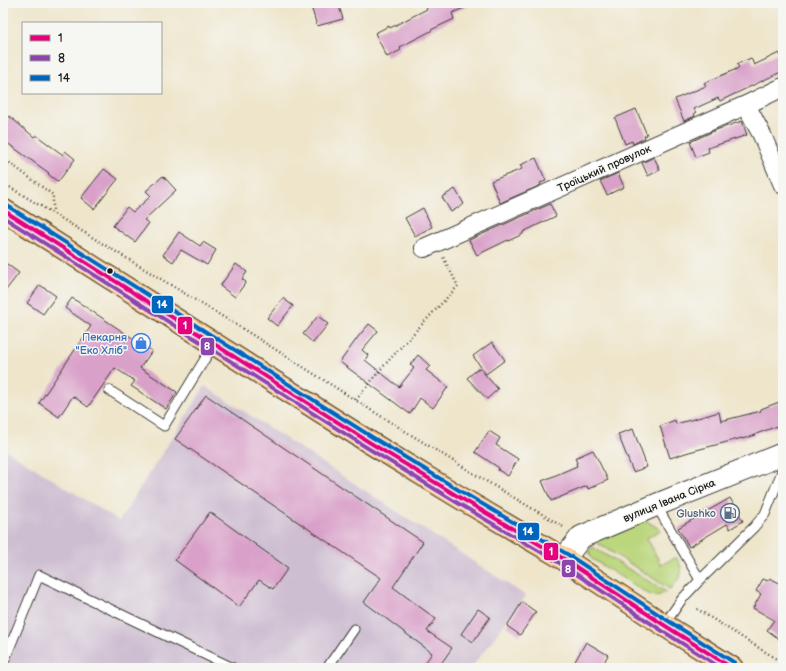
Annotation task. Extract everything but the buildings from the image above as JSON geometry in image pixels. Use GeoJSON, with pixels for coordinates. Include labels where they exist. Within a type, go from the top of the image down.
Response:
{"type":"FeatureCollection","features":[{"type":"Feature","properties":{"kind":"highway"},"geometry":{"type":"LineString","coordinates":[[3,210],[369,442],[564,559],[732,668]]}},
{"type":"Feature","properties":{"kind":"street","name":"Троїцький провулок"},"geometry":{"type":"LineString","coordinates":[[429,245],[746,106],[783,86]]}},
{"type":"Feature","properties":{"kind":"street"},"geometry":{"type":"LineString","coordinates":[[746,106],[762,135],[783,185]]}},
{"type":"Feature","properties":{"kind":"street","name":"вулиця Івана Сірка"},"geometry":{"type":"LineString","coordinates":[[564,559],[581,537],[783,454]]}},
{"type":"Feature","properties":{"kind":"lane"},"geometry":{"type":"LineString","coordinates":[[109,390],[164,426],[214,344]]}},
{"type":"Feature","properties":{"kind":"lane"},"geometry":{"type":"LineString","coordinates":[[664,625],[682,599],[754,527],[765,514],[783,469]]}},
{"type":"Feature","properties":{"kind":"lane"},"geometry":{"type":"LineString","coordinates":[[656,505],[700,580]]}},
{"type":"Feature","properties":{"kind":"lane"},"geometry":{"type":"LineString","coordinates":[[3,664],[39,575],[233,668]]}},
{"type":"Feature","properties":{"kind":"lane"},"geometry":{"type":"LineString","coordinates":[[327,668],[354,629]]}},
{"type":"Feature","properties":{"kind":"path"},"geometry":{"type":"LineString","coordinates":[[3,158],[53,195],[53,212]]}},
{"type":"Feature","properties":{"kind":"path"},"geometry":{"type":"LineString","coordinates":[[3,182],[243,328],[476,475],[566,528]]}},
{"type":"Feature","properties":{"kind":"path"},"geometry":{"type":"LineString","coordinates":[[356,400],[391,358],[458,286],[429,245]]}},
{"type":"Feature","properties":{"kind":"path"},"geometry":{"type":"LineString","coordinates":[[697,609],[783,663]]}},
{"type":"Feature","properties":{"kind":"shaded area"},"geometry":{"type":"Polygon","coordinates":[[[205,386],[526,596],[471,668],[3,668],[3,448],[119,521],[205,386]]]}},
{"type":"Feature","properties":{"kind":"green space"},"geometry":{"type":"Polygon","coordinates":[[[645,520],[661,530],[647,538],[661,565],[676,557],[681,567],[681,574],[670,589],[594,541],[645,520]]]}},
{"type":"Feature","properties":{"kind":"green space"},"geometry":{"type":"Polygon","coordinates":[[[591,546],[666,592],[657,596],[650,595],[592,559],[590,556],[591,546]]]}},
{"type":"Feature","properties":{"kind":"transit line","name":"14"},"geometry":{"type":"LineString","coordinates":[[6,205],[372,437],[567,554],[735,663]]}},
{"type":"Feature","properties":{"kind":"transit line","name":"1"},"geometry":{"type":"LineString","coordinates":[[3,210],[369,442],[564,559],[732,668]]}},
{"type":"Feature","properties":{"kind":"transit line","name":"8"},"geometry":{"type":"LineString","coordinates":[[3,217],[366,447],[561,564],[721,668]]}},
{"type":"Feature","properties":{"kind":"place","name":"Пекарня \"Еко Хліб\""},"geometry":{"type":"Point","coordinates":[141,343]}},
{"type":"Feature","properties":{"kind":"place","name":"Glushko"},"geometry":{"type":"Point","coordinates":[730,513]}}]}
